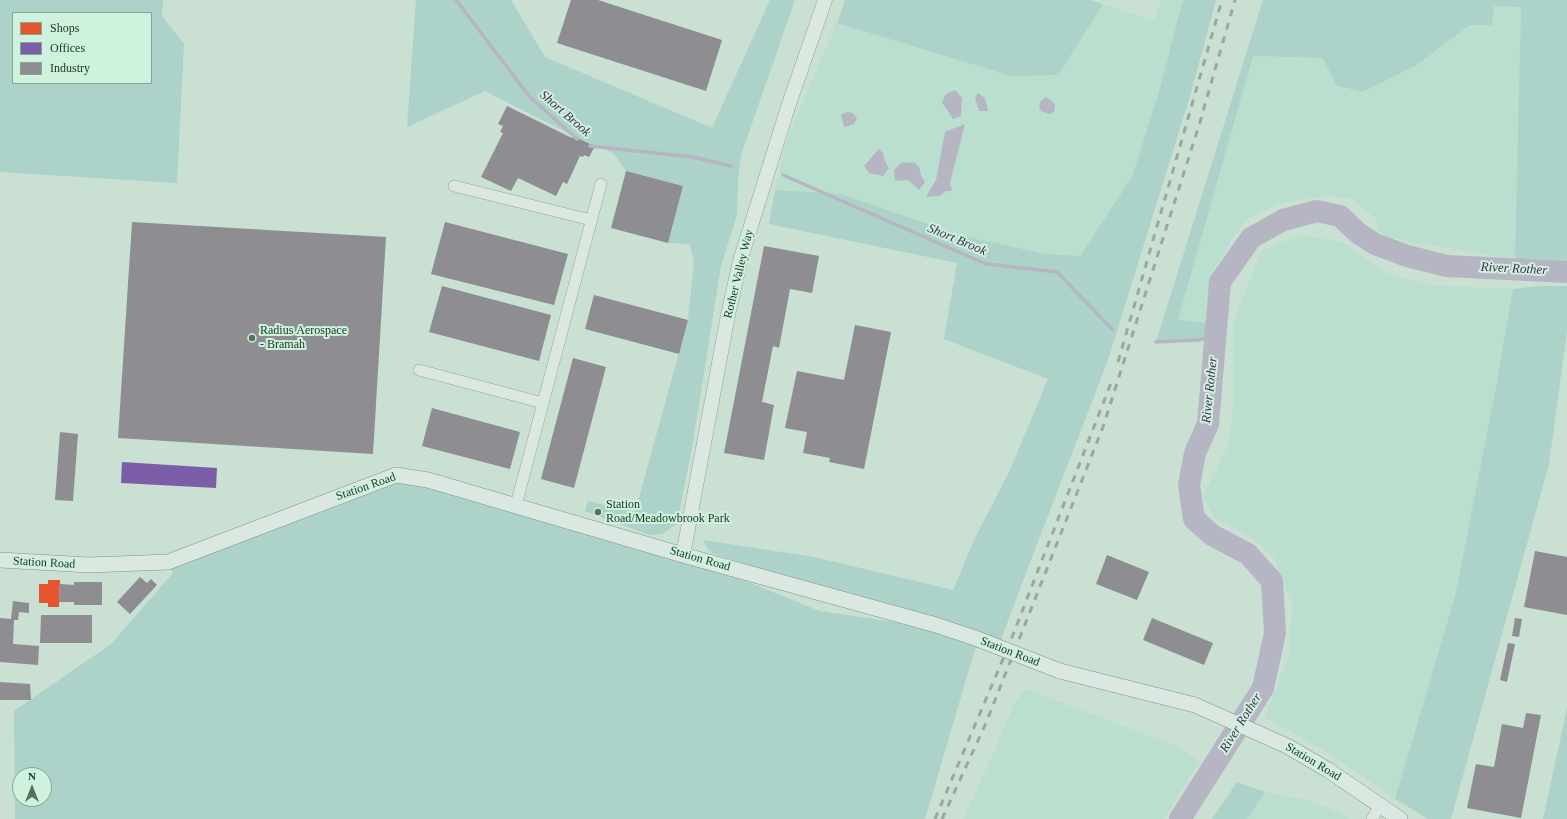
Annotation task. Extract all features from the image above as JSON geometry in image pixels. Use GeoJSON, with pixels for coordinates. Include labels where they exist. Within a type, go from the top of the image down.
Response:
{"type":"FeatureCollection","features":[{"type":"Feature","properties":{"kind":"main road","name":"Station Road"},"geometry":{"type":"LineString","coordinates":[[0,560],[89,565],[168,562],[396,475],[428,480],[683,555],[957,631],[1060,671],[1195,705],[1287,746],[1328,770],[1400,819]]}},
{"type":"Feature","properties":{"kind":"street","name":"Rother Valley Way"},"geometry":{"type":"LineString","coordinates":[[683,555],[728,316],[740,262],[788,108],[825,0]]}},
{"type":"Feature","properties":{"kind":"street"},"geometry":{"type":"LineString","coordinates":[[516,505],[601,184]]}},
{"type":"Feature","properties":{"kind":"street"},"geometry":{"type":"LineString","coordinates":[[454,186],[592,220]]}},
{"type":"Feature","properties":{"kind":"street"},"geometry":{"type":"LineString","coordinates":[[419,370],[543,403]]}},
{"type":"Feature","properties":{"kind":"street"},"geometry":{"type":"LineString","coordinates":[[1372,819],[1380,806]]}},
{"type":"Feature","properties":{"kind":"green space"},"geometry":{"type":"Polygon","coordinates":[[[1161,0],[1183,0],[1158,95],[1132,178],[1080,256],[1046,254],[963,236],[841,194],[775,190],[787,139],[837,23],[1011,76],[1057,75],[1103,4],[1154,21],[1161,0]]]}},
{"type":"Feature","properties":{"kind":"green space"},"geometry":{"type":"Polygon","coordinates":[[[1493,6],[1521,6],[1515,259],[1416,243],[1381,235],[1376,219],[1352,199],[1329,196],[1280,203],[1247,219],[1230,242],[1214,270],[1206,298],[1205,323],[1178,320],[1253,56],[1323,58],[1336,84],[1418,64],[1470,25],[1492,25],[1493,6]]]}},
{"type":"Feature","properties":{"kind":"green space"},"geometry":{"type":"Polygon","coordinates":[[[1300,235],[1343,242],[1386,273],[1427,285],[1513,289],[1494,398],[1455,596],[1395,799],[1334,756],[1265,717],[1289,654],[1292,604],[1274,558],[1253,538],[1215,518],[1203,497],[1229,443],[1234,401],[1233,322],[1262,251],[1300,235]]]}},
{"type":"Feature","properties":{"kind":"green space"},"geometry":{"type":"Polygon","coordinates":[[[1026,689],[1181,748],[1199,762],[1164,819],[964,819],[1016,701],[1026,689]]]}},
{"type":"Feature","properties":{"kind":"green space"},"geometry":{"type":"Polygon","coordinates":[[[1265,792],[1306,800],[1331,809],[1349,819],[1247,819],[1265,792]]]}},
{"type":"Feature","properties":{"kind":"shaded area"},"geometry":{"type":"Polygon","coordinates":[[[0,0],[163,0],[162,16],[184,44],[177,183],[0,172],[0,0]]]}},
{"type":"Feature","properties":{"kind":"shaded area"},"geometry":{"type":"Polygon","coordinates":[[[416,0],[511,0],[545,57],[712,128],[770,0],[795,0],[741,155],[738,181],[737,215],[721,266],[693,442],[679,514],[675,525],[662,534],[649,535],[585,511],[588,501],[635,512],[688,320],[694,262],[690,244],[668,243],[683,186],[626,171],[613,153],[576,137],[485,91],[407,127],[416,0]]]}},
{"type":"Feature","properties":{"kind":"shaded area"},"geometry":{"type":"Polygon","coordinates":[[[845,0],[1091,0],[1103,4],[1058,75],[1011,76],[837,23],[845,0]]]}},
{"type":"Feature","properties":{"kind":"shaded area"},"geometry":{"type":"Polygon","coordinates":[[[1183,0],[1216,0],[1191,93],[1108,360],[1000,642],[975,649],[925,819],[15,819],[15,807],[52,807],[52,767],[15,767],[14,711],[111,644],[173,573],[168,562],[396,475],[683,555],[819,611],[957,631],[714,554],[707,548],[703,540],[814,557],[953,590],[975,538],[1010,470],[1048,379],[944,339],[957,263],[769,224],[775,190],[841,194],[963,236],[1046,254],[1080,256],[1132,177],[1158,95],[1183,0]]]}},
{"type":"Feature","properties":{"kind":"shaded area"},"geometry":{"type":"Polygon","coordinates":[[[1263,0],[1567,0],[1567,263],[1515,259],[1521,7],[1494,6],[1492,25],[1470,25],[1418,64],[1362,92],[1336,85],[1323,58],[1253,56],[1178,320],[1205,323],[1207,338],[1156,342],[1263,0]]]}},
{"type":"Feature","properties":{"kind":"shaded area"},"geometry":{"type":"Polygon","coordinates":[[[955,90],[962,98],[961,116],[953,119],[942,102],[946,94],[955,90]]]}},
{"type":"Feature","properties":{"kind":"shaded area"},"geometry":{"type":"Polygon","coordinates":[[[978,93],[985,98],[988,111],[979,111],[975,98],[978,93]]]}},
{"type":"Feature","properties":{"kind":"shaded area"},"geometry":{"type":"Polygon","coordinates":[[[1046,97],[1055,105],[1054,112],[1049,114],[1041,111],[1039,107],[1041,101],[1046,97]]]}},
{"type":"Feature","properties":{"kind":"shaded area"},"geometry":{"type":"Polygon","coordinates":[[[847,112],[853,113],[857,118],[854,124],[844,127],[841,115],[847,112]]]}},
{"type":"Feature","properties":{"kind":"shaded area"},"geometry":{"type":"Polygon","coordinates":[[[965,124],[950,183],[952,191],[946,191],[939,196],[926,197],[936,180],[945,132],[965,124]]]}},
{"type":"Feature","properties":{"kind":"shaded area"},"geometry":{"type":"Polygon","coordinates":[[[879,149],[883,153],[889,168],[883,176],[869,173],[864,166],[879,149]]]}},
{"type":"Feature","properties":{"kind":"shaded area"},"geometry":{"type":"Polygon","coordinates":[[[902,162],[915,163],[919,167],[925,182],[919,190],[908,180],[895,181],[894,170],[902,162]]]}},
{"type":"Feature","properties":{"kind":"shaded area"},"geometry":{"type":"Polygon","coordinates":[[[1540,286],[1567,286],[1567,331],[1549,464],[1451,819],[1428,819],[1395,799],[1455,596],[1494,398],[1513,289],[1540,286]]]}},
{"type":"Feature","properties":{"kind":"shaded area"},"geometry":{"type":"Polygon","coordinates":[[[1567,708],[1567,819],[1543,819],[1567,708]]]}},
{"type":"Feature","properties":{"kind":"shaded area"},"geometry":{"type":"Polygon","coordinates":[[[1237,782],[1265,792],[1247,819],[1212,819],[1237,782]]]}},
{"type":"Feature","properties":{"kind":"building: Shops"},"geometry":{"type":"Polygon","coordinates":[[[48,580],[60,580],[59,607],[48,607],[48,603],[39,603],[39,584],[48,584],[48,580]]]}},
{"type":"Feature","properties":{"kind":"building: Offices"},"geometry":{"type":"Polygon","coordinates":[[[122,462],[217,468],[216,488],[121,483],[122,462]]]}},
{"type":"Feature","properties":{"kind":"building: Industry"},"geometry":{"type":"Polygon","coordinates":[[[571,0],[598,0],[722,40],[706,91],[557,43],[571,0]]]}},
{"type":"Feature","properties":{"kind":"building: Industry"},"geometry":{"type":"Polygon","coordinates":[[[507,106],[572,138],[573,136],[595,146],[589,157],[584,155],[583,157],[580,156],[567,184],[563,182],[556,196],[518,178],[511,191],[481,177],[503,133],[500,132],[503,126],[498,124],[507,106]]]}},
{"type":"Feature","properties":{"kind":"building: Industry"},"geometry":{"type":"Polygon","coordinates":[[[626,171],[683,186],[668,243],[611,228],[626,171]]]}},
{"type":"Feature","properties":{"kind":"building: Industry","name":"Radius Aerospace - Bramah"},"geometry":{"type":"Polygon","coordinates":[[[132,222],[386,237],[373,454],[118,438],[132,222]]]}},
{"type":"Feature","properties":{"kind":"building: Industry"},"geometry":{"type":"Polygon","coordinates":[[[445,222],[568,254],[554,305],[431,274],[445,222]]]}},
{"type":"Feature","properties":{"kind":"building: Industry"},"geometry":{"type":"Polygon","coordinates":[[[764,246],[819,256],[812,293],[790,289],[779,348],[773,346],[762,402],[774,405],[764,460],[724,453],[764,246]]]}},
{"type":"Feature","properties":{"kind":"building: Industry"},"geometry":{"type":"Polygon","coordinates":[[[442,286],[551,315],[539,361],[429,332],[442,286]]]}},
{"type":"Feature","properties":{"kind":"building: Industry"},"geometry":{"type":"Polygon","coordinates":[[[594,295],[688,320],[679,354],[585,329],[594,295]]]}},
{"type":"Feature","properties":{"kind":"building: Industry"},"geometry":{"type":"Polygon","coordinates":[[[855,325],[891,332],[864,469],[829,462],[830,458],[803,453],[807,432],[785,428],[797,371],[844,380],[855,325]]]}},
{"type":"Feature","properties":{"kind":"building: Industry"},"geometry":{"type":"Polygon","coordinates":[[[573,358],[606,367],[574,488],[541,479],[573,358]]]}},
{"type":"Feature","properties":{"kind":"building: Industry"},"geometry":{"type":"Polygon","coordinates":[[[432,408],[520,432],[510,469],[422,446],[432,408]]]}},
{"type":"Feature","properties":{"kind":"building: Industry"},"geometry":{"type":"Polygon","coordinates":[[[60,432],[78,434],[73,501],[55,500],[60,432]]]}},
{"type":"Feature","properties":{"kind":"building: Industry"},"geometry":{"type":"Polygon","coordinates":[[[1535,551],[1567,557],[1567,615],[1524,607],[1535,551]]]}},
{"type":"Feature","properties":{"kind":"building: Industry"},"geometry":{"type":"Polygon","coordinates":[[[1107,555],[1149,572],[1137,600],[1096,584],[1107,555]]]}},
{"type":"Feature","properties":{"kind":"building: Industry"},"geometry":{"type":"Polygon","coordinates":[[[140,577],[147,583],[151,579],[157,585],[130,614],[117,602],[140,577]]]}},
{"type":"Feature","properties":{"kind":"building: Industry"},"geometry":{"type":"Polygon","coordinates":[[[74,582],[102,582],[102,605],[74,605],[74,602],[59,602],[60,584],[74,585],[74,582]]]}},
{"type":"Feature","properties":{"kind":"building: Industry"},"geometry":{"type":"Polygon","coordinates":[[[13,601],[29,603],[29,613],[19,612],[18,620],[14,620],[13,644],[39,646],[38,665],[0,662],[0,618],[11,619],[13,601]]]}},
{"type":"Feature","properties":{"kind":"building: Industry"},"geometry":{"type":"Polygon","coordinates":[[[41,615],[92,615],[92,643],[40,643],[41,615]]]}},
{"type":"Feature","properties":{"kind":"building: Industry"},"geometry":{"type":"Polygon","coordinates":[[[1152,618],[1213,643],[1204,665],[1143,640],[1152,618]]]}},
{"type":"Feature","properties":{"kind":"building: Industry"},"geometry":{"type":"Polygon","coordinates":[[[1515,618],[1522,619],[1519,637],[1512,636],[1515,618]]]}},
{"type":"Feature","properties":{"kind":"building: Industry"},"geometry":{"type":"Polygon","coordinates":[[[1508,643],[1515,644],[1507,682],[1500,680],[1508,643]]]}},
{"type":"Feature","properties":{"kind":"building: Industry"},"geometry":{"type":"Polygon","coordinates":[[[0,682],[30,684],[31,700],[0,700],[0,682]]]}},
{"type":"Feature","properties":{"kind":"building: Industry"},"geometry":{"type":"Polygon","coordinates":[[[1526,713],[1541,715],[1521,818],[1467,808],[1476,764],[1494,767],[1502,724],[1523,728],[1526,713]]]}},
{"type":"Feature","properties":{"kind":"waterway","name":"Short Brook"},"geometry":{"type":"LineString","coordinates":[[456,0],[529,96],[577,139]]}},
{"type":"Feature","properties":{"kind":"waterway","name":"Short Brook"},"geometry":{"type":"LineString","coordinates":[[590,146],[693,157],[731,166]]}},
{"type":"Feature","properties":{"kind":"waterway","name":"Short Brook"},"geometry":{"type":"LineString","coordinates":[[783,175],[986,264],[1057,272],[1112,329]]}},
{"type":"Feature","properties":{"kind":"waterway","name":"River Rother"},"geometry":{"type":"LineString","coordinates":[[1180,819],[1263,688],[1275,633],[1272,581],[1248,554],[1212,535],[1194,519],[1189,485],[1195,453],[1208,424],[1220,282],[1251,238],[1283,220],[1317,211],[1340,216],[1358,233],[1375,244],[1407,256],[1447,266],[1567,272]]}},
{"type":"Feature","properties":{"kind":"waterway","name":"Short Brook"},"geometry":{"type":"LineString","coordinates":[[1156,342],[1198,340],[1215,337]]}},
{"type":"Feature","properties":{"kind":"railway"},"geometry":{"type":"LineString","coordinates":[[1118,362],[1222,0]]}},
{"type":"Feature","properties":{"kind":"railway"},"geometry":{"type":"LineString","coordinates":[[942,819],[986,723],[1103,427],[1200,122],[1235,0]]}},
{"type":"Feature","properties":{"kind":"railway"},"geometry":{"type":"LineString","coordinates":[[935,819],[1009,645],[1111,383]]}},
{"type":"Feature","properties":{"kind":"place","name":"Radius Aerospace - Bramah"},"geometry":{"type":"Point","coordinates":[252,338]}},
{"type":"Feature","properties":{"kind":"place","name":"Station Road/Meadowbrook Park"},"geometry":{"type":"Point","coordinates":[598,512]}}]}
